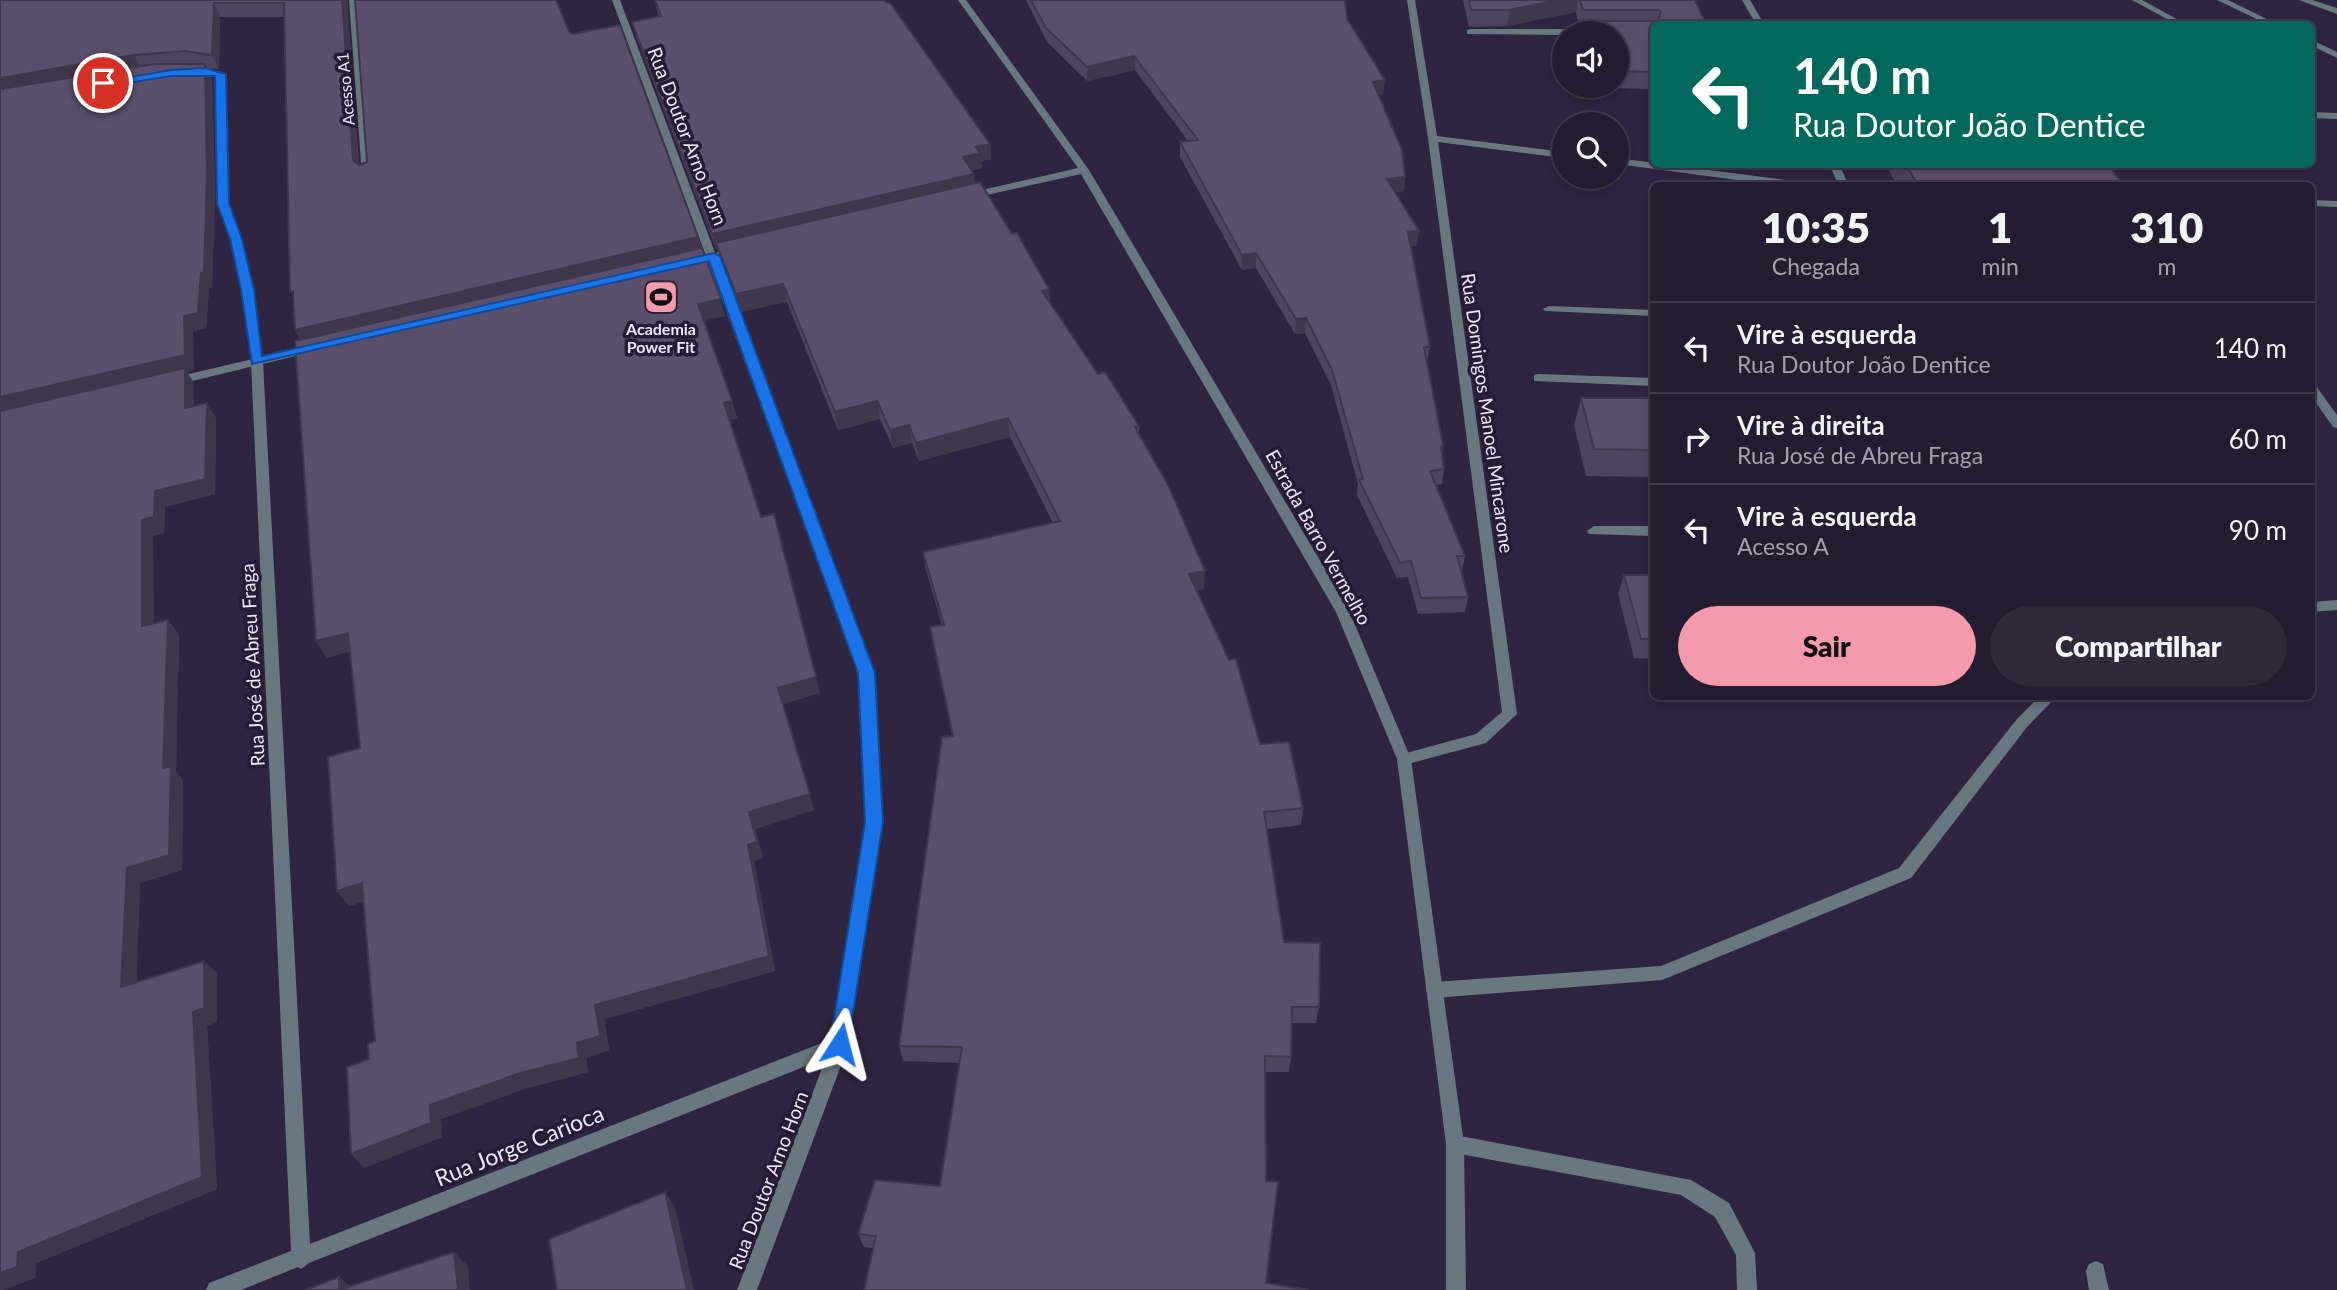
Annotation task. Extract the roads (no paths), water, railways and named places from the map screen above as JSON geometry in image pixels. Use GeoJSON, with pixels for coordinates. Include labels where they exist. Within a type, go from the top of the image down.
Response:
{"type":"FeatureCollection","features":[{"type":"Feature","properties":{"kind":"street","name":"Acesso A1"},"geometry":{"type":"LineString","coordinates":[[353,0],[367,175]]}},
{"type":"Feature","properties":{"kind":"street","name":"Rua Doutor Arno Horn"},"geometry":{"type":"LineString","coordinates":[[616,0],[714,256],[866,673],[874,822],[840,1044],[747,1290]]}},
{"type":"Feature","properties":{"kind":"street","name":"Estrada Barro Vermelho"},"geometry":{"type":"LineString","coordinates":[[962,0],[1084,170],[1343,612],[1404,759],[1455,1144],[1456,1290]]}},
{"type":"Feature","properties":{"kind":"street","name":"Rua Domingos Manoel Mincarone"},"geometry":{"type":"LineString","coordinates":[[1404,759],[1481,739],[1510,714],[1433,138],[1410,0]]}},
{"type":"Feature","properties":{"kind":"street"},"geometry":{"type":"LineString","coordinates":[[1746,0],[1758,21]]}},
{"type":"Feature","properties":{"kind":"street"},"geometry":{"type":"LineString","coordinates":[[2136,0],[2176,21]]}},
{"type":"Feature","properties":{"kind":"street"},"geometry":{"type":"LineString","coordinates":[[2221,0],[2266,21]]}},
{"type":"Feature","properties":{"kind":"street"},"geometry":{"type":"LineString","coordinates":[[2303,0],[2337,11]]}},
{"type":"Feature","properties":{"kind":"street"},"geometry":{"type":"LineString","coordinates":[[1470,32],[1552,32]]}},
{"type":"Feature","properties":{"kind":"street"},"geometry":{"type":"LineString","coordinates":[[2315,44],[2337,55]]}},
{"type":"Feature","properties":{"kind":"street","name":"Rua José de Abreu Fraga"},"geometry":{"type":"LineString","coordinates":[[182,72],[205,71],[220,74],[223,203],[236,239],[247,290],[257,362],[301,1259]]}},
{"type":"Feature","properties":{"kind":"street"},"geometry":{"type":"LineString","coordinates":[[2315,115],[2337,116]]}},
{"type":"Feature","properties":{"kind":"street"},"geometry":{"type":"LineString","coordinates":[[1433,138],[1552,153]]}},
{"type":"Feature","properties":{"kind":"street"},"geometry":{"type":"LineString","coordinates":[[1629,163],[1650,165]]}},
{"type":"Feature","properties":{"kind":"street"},"geometry":{"type":"LineString","coordinates":[[1670,168],[1777,182]]}},
{"type":"Feature","properties":{"kind":"street"},"geometry":{"type":"LineString","coordinates":[[952,201],[1084,170]]}},
{"type":"Feature","properties":{"kind":"street"},"geometry":{"type":"LineString","coordinates":[[2315,203],[2337,204]]}},
{"type":"Feature","properties":{"kind":"street"},"geometry":{"type":"LineString","coordinates":[[674,266],[754,247]]}},
{"type":"Feature","properties":{"kind":"street"},"geometry":{"type":"LineString","coordinates":[[1549,309],[1650,313]]}},
{"type":"Feature","properties":{"kind":"street"},"geometry":{"type":"LineString","coordinates":[[162,384],[324,346]]}},
{"type":"Feature","properties":{"kind":"street"},"geometry":{"type":"LineString","coordinates":[[1538,378],[1650,382]]}},
{"type":"Feature","properties":{"kind":"street"},"geometry":{"type":"LineString","coordinates":[[2315,393],[2337,424]]}},
{"type":"Feature","properties":{"kind":"street"},"geometry":{"type":"LineString","coordinates":[[1594,531],[1650,531]]}},
{"type":"Feature","properties":{"kind":"street"},"geometry":{"type":"LineString","coordinates":[[2315,607],[2337,605]]}},
{"type":"Feature","properties":{"kind":"street"},"geometry":{"type":"LineString","coordinates":[[1434,990],[1662,973],[1905,873],[2022,723],[2046,700]]}},
{"type":"Feature","properties":{"kind":"street","name":"Rua Jorge Carioca"},"geometry":{"type":"LineString","coordinates":[[216,1290],[301,1259],[840,1044]]}},
{"type":"Feature","properties":{"kind":"street"},"geometry":{"type":"LineString","coordinates":[[1455,1144],[1684,1186],[1722,1210],[1745,1253],[1748,1290]]}},
{"type":"Feature","properties":{"kind":"place","name":"Academia Power Fit"},"geometry":{"type":"Point","coordinates":[661,297]}}]}
